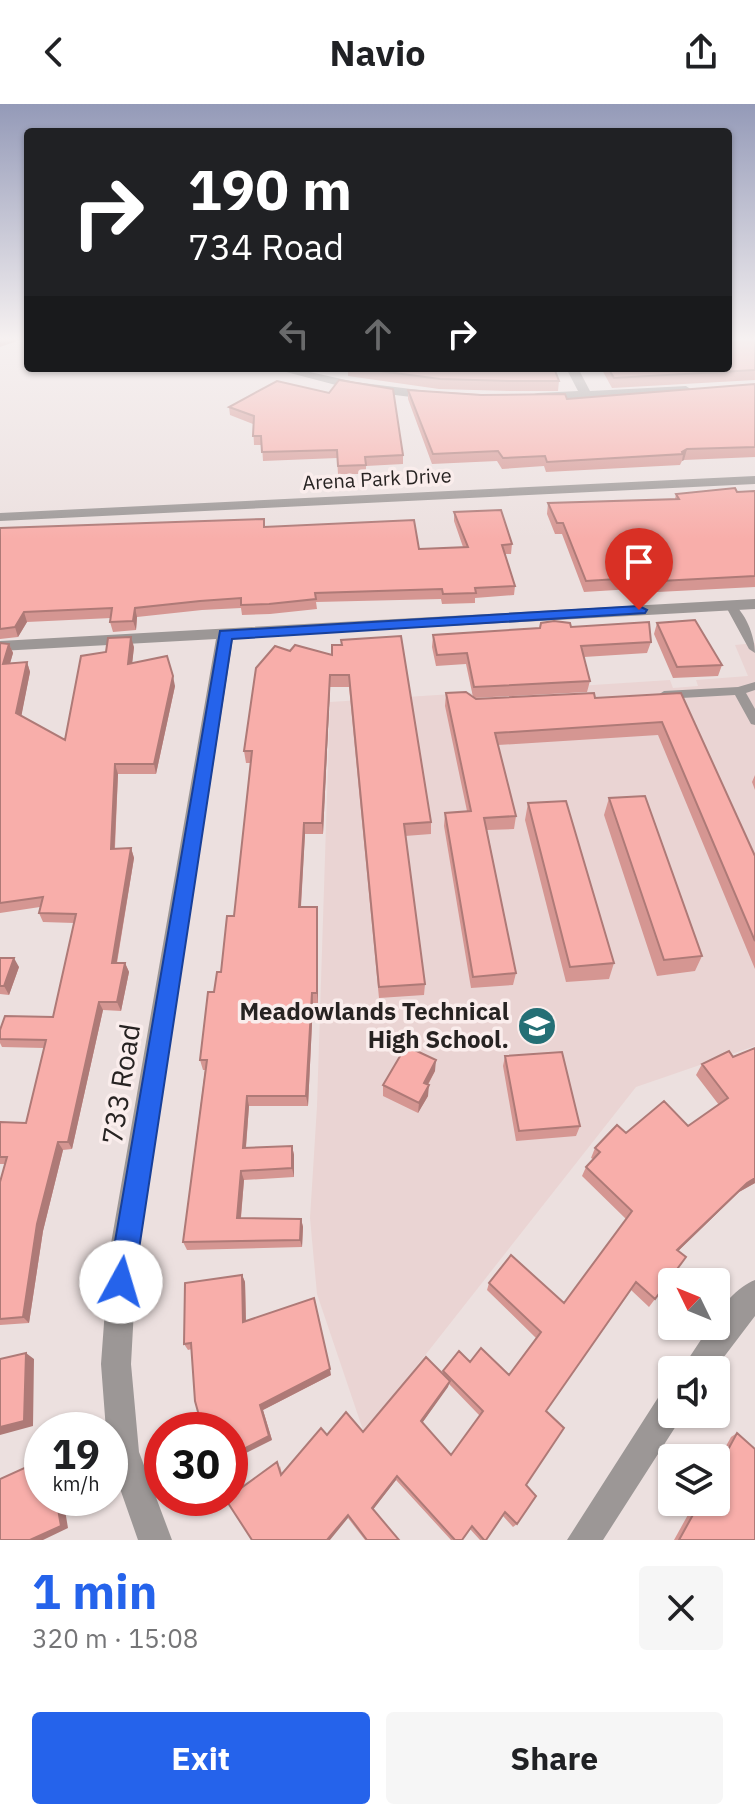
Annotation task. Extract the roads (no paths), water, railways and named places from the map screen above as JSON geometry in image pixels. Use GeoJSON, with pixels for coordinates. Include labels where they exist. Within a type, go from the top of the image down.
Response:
{"type":"FeatureCollection","features":[{"type":"Feature","properties":{"kind":"street","name":"Arena Park Drive"},"geometry":{"type":"LineString","coordinates":[[0,517],[755,480]]}},
{"type":"Feature","properties":{"kind":"street"},"geometry":{"type":"LineString","coordinates":[[0,646],[755,604]]}},
{"type":"Feature","properties":{"kind":"street","name":"733 Road"},"geometry":{"type":"LineString","coordinates":[[155,1540],[123,1452],[116,1364],[123,1255],[225,635]]}},
{"type":"Feature","properties":{"kind":"street"},"geometry":{"type":"LineString","coordinates":[[707,1356],[755,1294]]}},
{"type":"Feature","properties":{"kind":"street"},"geometry":{"type":"LineString","coordinates":[[584,1540],[658,1426]]}},
{"type":"Feature","properties":{"kind":"lane"},"geometry":{"type":"LineString","coordinates":[[731,605],[755,649]]}},
{"type":"Feature","properties":{"kind":"lane"},"geometry":{"type":"LineString","coordinates":[[644,696],[739,691],[755,686]]}},
{"type":"Feature","properties":{"kind":"lane"},"geometry":{"type":"LineString","coordinates":[[739,691],[755,721]]}},
{"type":"Feature","properties":{"kind":"place","name":"Meadowlands Technical High School."},"geometry":{"type":"Point","coordinates":[537,1026]}}]}
